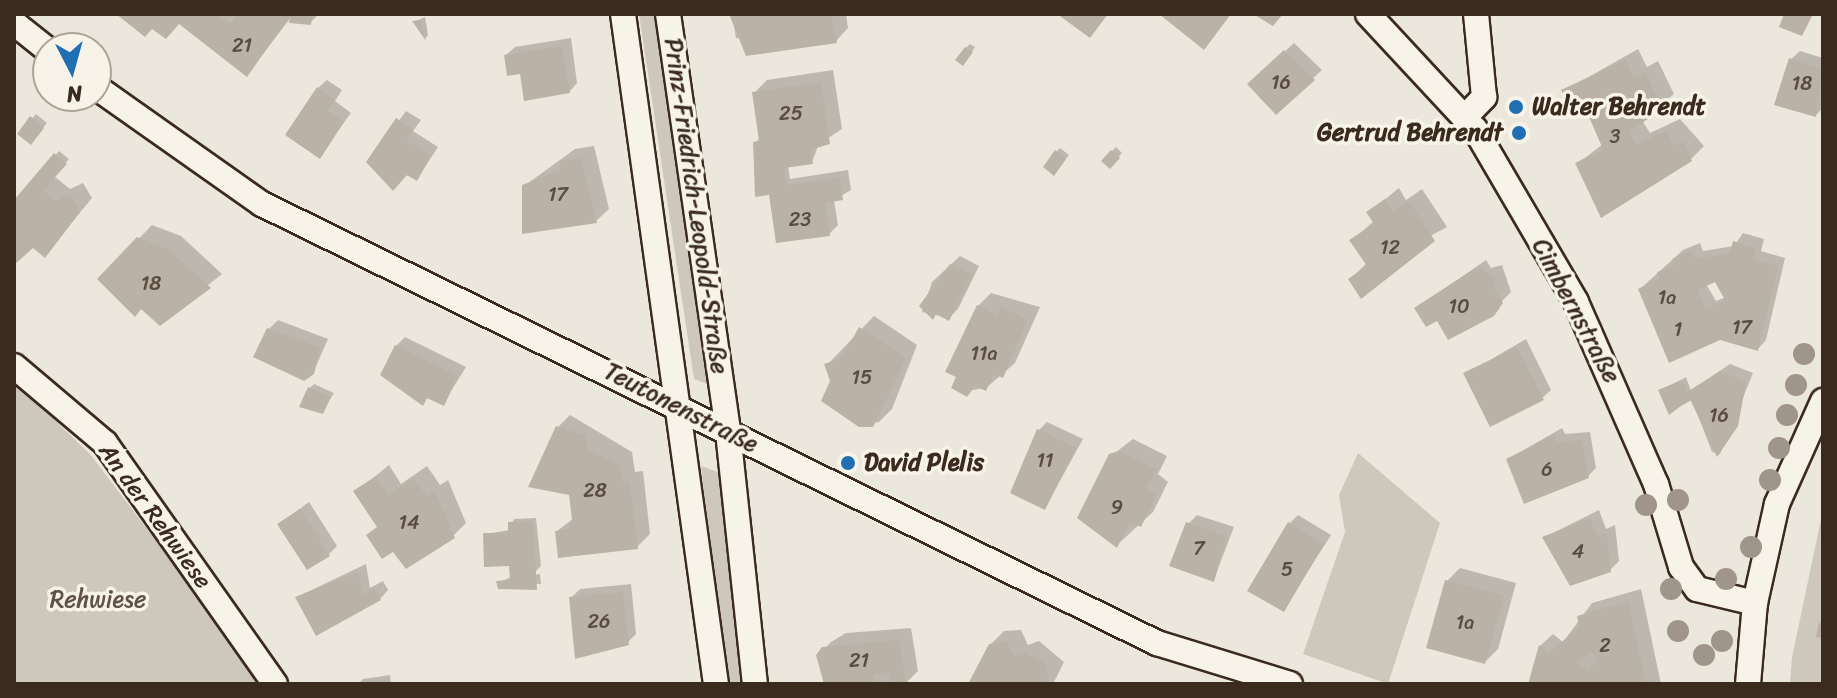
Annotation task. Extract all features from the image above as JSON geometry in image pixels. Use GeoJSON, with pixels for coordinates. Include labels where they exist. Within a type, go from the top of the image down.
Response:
{"type":"FeatureCollection","features":[{"type":"Feature","properties":{"kind":"street","name":"Prinz-Friedrich-Leopold-Straße"},"geometry":{"type":"LineString","coordinates":[[623,14],[682,407],[716,684]]}},
{"type":"Feature","properties":{"kind":"street","name":"Prinz-Friedrich-Leopold-Straße"},"geometry":{"type":"LineString","coordinates":[[668,14],[728,432],[755,684]]}},
{"type":"Feature","properties":{"kind":"street","name":"Cimbernstraße"},"geometry":{"type":"LineString","coordinates":[[1368,14],[1465,117],[1582,315],[1656,484],[1681,567],[1697,589],[1755,603]]}},
{"type":"Feature","properties":{"kind":"street"},"geometry":{"type":"LineString","coordinates":[[1465,117],[1484,97],[1476,14]]}},
{"type":"Feature","properties":{"kind":"street"},"geometry":{"type":"LineString","coordinates":[[14,23],[32,37]]}},
{"type":"Feature","properties":{"kind":"street","name":"Teutonenstraße"},"geometry":{"type":"LineString","coordinates":[[112,98],[262,204],[682,407],[1157,643],[1290,684]]}},
{"type":"Feature","properties":{"kind":"street","name":"An der Rehwiese"},"geometry":{"type":"LineString","coordinates":[[14,366],[105,443],[275,684]]}},
{"type":"Feature","properties":{"kind":"street"},"geometry":{"type":"LineString","coordinates":[[1748,684],[1755,603],[1790,465],[1823,401]]}},
{"type":"Feature","properties":{"kind":"green space"},"geometry":{"type":"Polygon","coordinates":[[[639,14],[655,14],[710,385],[694,379],[639,14]]]}},
{"type":"Feature","properties":{"kind":"green space","name":"Rehwiese"},"geometry":{"type":"Polygon","coordinates":[[[14,381],[90,454],[265,684],[14,684],[14,381]]]}},
{"type":"Feature","properties":{"kind":"green space"},"geometry":{"type":"Polygon","coordinates":[[[1358,453],[1440,523],[1388,684],[1303,654],[1345,532],[1339,495],[1358,453]]]}},
{"type":"Feature","properties":{"kind":"green space"},"geometry":{"type":"Polygon","coordinates":[[[701,466],[718,472],[744,684],[728,684],[701,466]]]}},
{"type":"Feature","properties":{"kind":"green space"},"geometry":{"type":"Polygon","coordinates":[[[1823,510],[1823,684],[1790,684],[1792,657],[1823,510]]]}},
{"type":"Feature","properties":{"kind":"building"},"geometry":{"type":"Polygon","coordinates":[[[116,14],[217,14],[229,23],[236,14],[312,14],[311,25],[289,23],[290,16],[247,77],[179,24],[166,39],[152,29],[145,37],[116,14]]]}},
{"type":"Feature","properties":{"kind":"building"},"geometry":{"type":"Polygon","coordinates":[[[729,14],[831,14],[837,43],[746,56],[729,14]]]}},
{"type":"Feature","properties":{"kind":"building"},"geometry":{"type":"Polygon","coordinates":[[[1057,14],[1108,14],[1090,38],[1057,14]]]}},
{"type":"Feature","properties":{"kind":"building"},"geometry":{"type":"Polygon","coordinates":[[[1159,14],[1231,14],[1204,50],[1159,14]]]}},
{"type":"Feature","properties":{"kind":"building"},"geometry":{"type":"Polygon","coordinates":[[[1253,14],[1283,14],[1273,26],[1253,14]]]}},
{"type":"Feature","properties":{"kind":"building"},"geometry":{"type":"Polygon","coordinates":[[[1784,14],[1813,14],[1802,36],[1779,27],[1784,14]]]}},
{"type":"Feature","properties":{"kind":"building"},"geometry":{"type":"Polygon","coordinates":[[[421,20],[426,41],[412,21],[421,20]]]}},
{"type":"Feature","properties":{"kind":"building"},"geometry":{"type":"Polygon","coordinates":[[[562,46],[570,93],[524,101],[520,74],[507,76],[504,55],[562,46]]]}},
{"type":"Feature","properties":{"kind":"building"},"geometry":{"type":"Polygon","coordinates":[[[965,47],[973,52],[963,66],[955,60],[965,47]]]}},
{"type":"Feature","properties":{"kind":"building"},"geometry":{"type":"Polygon","coordinates":[[[1284,50],[1315,80],[1276,115],[1247,84],[1284,50]]]}},
{"type":"Feature","properties":{"kind":"building"},"geometry":{"type":"Polygon","coordinates":[[[1789,58],[1823,69],[1816,117],[1774,105],[1789,58]]]}},
{"type":"Feature","properties":{"kind":"building"},"geometry":{"type":"Polygon","coordinates":[[[1625,60],[1634,78],[1645,72],[1662,109],[1629,132],[1636,145],[1666,130],[1674,146],[1684,141],[1692,161],[1601,218],[1575,163],[1603,149],[1585,108],[1573,114],[1561,90],[1625,60]]]}},
{"type":"Feature","properties":{"kind":"building"},"geometry":{"type":"Polygon","coordinates":[[[821,82],[830,144],[810,150],[813,164],[784,168],[787,185],[840,178],[843,200],[825,203],[830,236],[776,243],[769,195],[755,197],[753,142],[759,141],[752,92],[821,82]]]}},
{"type":"Feature","properties":{"kind":"building"},"geometry":{"type":"Polygon","coordinates":[[[317,87],[335,100],[328,111],[344,122],[320,159],[285,135],[317,87]]]}},
{"type":"Feature","properties":{"kind":"building"},"geometry":{"type":"Polygon","coordinates":[[[30,116],[44,128],[31,145],[17,134],[30,116]]]}},
{"type":"Feature","properties":{"kind":"building"},"geometry":{"type":"Polygon","coordinates":[[[396,118],[413,130],[406,140],[431,156],[417,181],[407,175],[393,191],[366,162],[396,118]]]}},
{"type":"Feature","properties":{"kind":"building"},"geometry":{"type":"Polygon","coordinates":[[[1055,150],[1066,159],[1054,176],[1043,167],[1055,150]]]}},
{"type":"Feature","properties":{"kind":"building"},"geometry":{"type":"Polygon","coordinates":[[[1111,150],[1120,158],[1110,169],[1101,161],[1111,150]]]}},
{"type":"Feature","properties":{"kind":"building"},"geometry":{"type":"Polygon","coordinates":[[[54,153],[67,164],[43,190],[56,201],[70,194],[80,212],[45,258],[33,248],[14,265],[14,200],[54,153]]]}},
{"type":"Feature","properties":{"kind":"building"},"geometry":{"type":"Polygon","coordinates":[[[581,158],[597,223],[522,234],[522,185],[561,170],[560,161],[581,158]]]}},
{"type":"Feature","properties":{"kind":"building"},"geometry":{"type":"Polygon","coordinates":[[[1385,199],[1393,211],[1409,201],[1435,241],[1361,299],[1348,279],[1367,266],[1349,240],[1374,224],[1366,212],[1385,199]]]}},
{"type":"Feature","properties":{"kind":"building"},"geometry":{"type":"Polygon","coordinates":[[[137,237],[168,249],[211,288],[160,326],[141,309],[135,317],[97,279],[137,237]]]}},
{"type":"Feature","properties":{"kind":"building"},"geometry":{"type":"Polygon","coordinates":[[[1733,241],[1756,248],[1753,259],[1778,266],[1758,351],[1720,340],[1669,363],[1638,289],[1660,278],[1657,272],[1675,265],[1672,259],[1691,250],[1695,259],[1730,253],[1733,241]],[[1715,282],[1697,290],[1706,309],[1725,300],[1715,282]]]}},
{"type":"Feature","properties":{"kind":"building"},"geometry":{"type":"Polygon","coordinates":[[[950,264],[972,275],[949,321],[936,314],[933,320],[919,306],[950,264]]]}},
{"type":"Feature","properties":{"kind":"building"},"geometry":{"type":"Polygon","coordinates":[[[1477,267],[1497,278],[1493,286],[1503,303],[1494,316],[1448,340],[1437,321],[1426,327],[1414,308],[1477,267]]]}},
{"type":"Feature","properties":{"kind":"building"},"geometry":{"type":"Polygon","coordinates":[[[977,305],[997,315],[1001,306],[1028,320],[1003,378],[994,374],[986,391],[975,386],[967,397],[951,388],[956,377],[945,372],[977,305]]]}},
{"type":"Feature","properties":{"kind":"building"},"geometry":{"type":"Polygon","coordinates":[[[859,327],[906,358],[873,427],[859,427],[821,401],[830,381],[824,364],[842,358],[859,327]]]}},
{"type":"Feature","properties":{"kind":"building"},"geometry":{"type":"Polygon","coordinates":[[[267,328],[320,347],[314,374],[304,381],[253,357],[267,328]]]}},
{"type":"Feature","properties":{"kind":"building"},"geometry":{"type":"Polygon","coordinates":[[[395,345],[458,376],[444,406],[427,398],[423,406],[380,375],[395,345]]]}},
{"type":"Feature","properties":{"kind":"building"},"geometry":{"type":"Polygon","coordinates":[[[1517,347],[1544,400],[1490,427],[1463,373],[1517,347]]]}},
{"type":"Feature","properties":{"kind":"building"},"geometry":{"type":"Polygon","coordinates":[[[1720,371],[1746,382],[1738,426],[1717,457],[1690,399],[1669,415],[1658,390],[1682,380],[1687,392],[1720,371]]]}},
{"type":"Feature","properties":{"kind":"building"},"geometry":{"type":"Polygon","coordinates":[[[308,387],[331,397],[323,414],[299,407],[308,387]]]}},
{"type":"Feature","properties":{"kind":"building"},"geometry":{"type":"Polygon","coordinates":[[[556,426],[585,435],[588,450],[620,465],[623,484],[630,483],[638,549],[558,558],[555,531],[568,529],[572,520],[569,495],[528,487],[556,426]]]}},
{"type":"Feature","properties":{"kind":"building"},"geometry":{"type":"Polygon","coordinates":[[[1037,429],[1076,448],[1045,510],[1010,493],[1037,429]]]}},
{"type":"Feature","properties":{"kind":"building"},"geometry":{"type":"Polygon","coordinates":[[[1554,435],[1556,442],[1582,440],[1589,478],[1524,504],[1506,459],[1554,435]]]}},
{"type":"Feature","properties":{"kind":"building"},"geometry":{"type":"Polygon","coordinates":[[[1119,451],[1156,469],[1147,487],[1156,496],[1141,527],[1130,522],[1117,548],[1077,518],[1109,454],[1119,451]]]}},
{"type":"Feature","properties":{"kind":"building"},"geometry":{"type":"Polygon","coordinates":[[[376,476],[388,495],[414,478],[427,497],[435,491],[455,538],[406,569],[393,552],[382,559],[366,535],[377,527],[353,491],[376,476]]]}},
{"type":"Feature","properties":{"kind":"building"},"geometry":{"type":"Polygon","coordinates":[[[300,509],[330,556],[307,570],[277,524],[300,509]]]}},
{"type":"Feature","properties":{"kind":"building"},"geometry":{"type":"Polygon","coordinates":[[[1590,518],[1597,536],[1607,533],[1611,572],[1570,586],[1542,537],[1590,518]]]}},
{"type":"Feature","properties":{"kind":"building"},"geometry":{"type":"Polygon","coordinates":[[[533,521],[537,590],[498,589],[496,581],[510,580],[509,566],[484,567],[483,533],[508,533],[508,522],[533,521]]]}},
{"type":"Feature","properties":{"kind":"building"},"geometry":{"type":"Polygon","coordinates":[[[1186,522],[1227,536],[1214,582],[1169,566],[1186,522]]]}},
{"type":"Feature","properties":{"kind":"building"},"geometry":{"type":"Polygon","coordinates":[[[1288,522],[1324,544],[1284,612],[1247,591],[1288,522]]]}},
{"type":"Feature","properties":{"kind":"building"},"geometry":{"type":"Polygon","coordinates":[[[358,572],[362,595],[374,588],[381,600],[316,636],[295,597],[358,572]]]}},
{"type":"Feature","properties":{"kind":"building"},"geometry":{"type":"Polygon","coordinates":[[[1445,580],[1504,596],[1485,664],[1426,648],[1445,580]]]}},
{"type":"Feature","properties":{"kind":"building"},"geometry":{"type":"Polygon","coordinates":[[[623,592],[629,645],[575,659],[569,597],[623,592]]]}},
{"type":"Feature","properties":{"kind":"building"},"geometry":{"type":"Polygon","coordinates":[[[1628,601],[1646,684],[1528,684],[1539,645],[1549,654],[1579,626],[1577,616],[1628,601]],[[1590,651],[1578,662],[1587,671],[1598,661],[1590,651]]]}},
{"type":"Feature","properties":{"kind":"building"},"geometry":{"type":"Polygon","coordinates":[[[1819,623],[1823,624],[1823,638],[1816,637],[1819,623]]]}},
{"type":"Feature","properties":{"kind":"building"},"geometry":{"type":"Polygon","coordinates":[[[899,640],[906,684],[891,684],[889,672],[873,675],[875,684],[824,684],[816,655],[822,647],[899,640]]]}},
{"type":"Feature","properties":{"kind":"building"},"geometry":{"type":"Polygon","coordinates":[[[1006,641],[1015,657],[1025,653],[1047,664],[1048,684],[968,684],[989,644],[1006,641]]]}},
{"type":"Feature","properties":{"kind":"place","name":"Walter Behrendt"},"geometry":{"type":"Point","coordinates":[1516,107]}},
{"type":"Feature","properties":{"kind":"place","name":"Gertrud Behrendt"},"geometry":{"type":"Point","coordinates":[1519,133]}},
{"type":"Feature","properties":{"kind":"place","name":"David Plelis"},"geometry":{"type":"Point","coordinates":[848,463]}}]}
